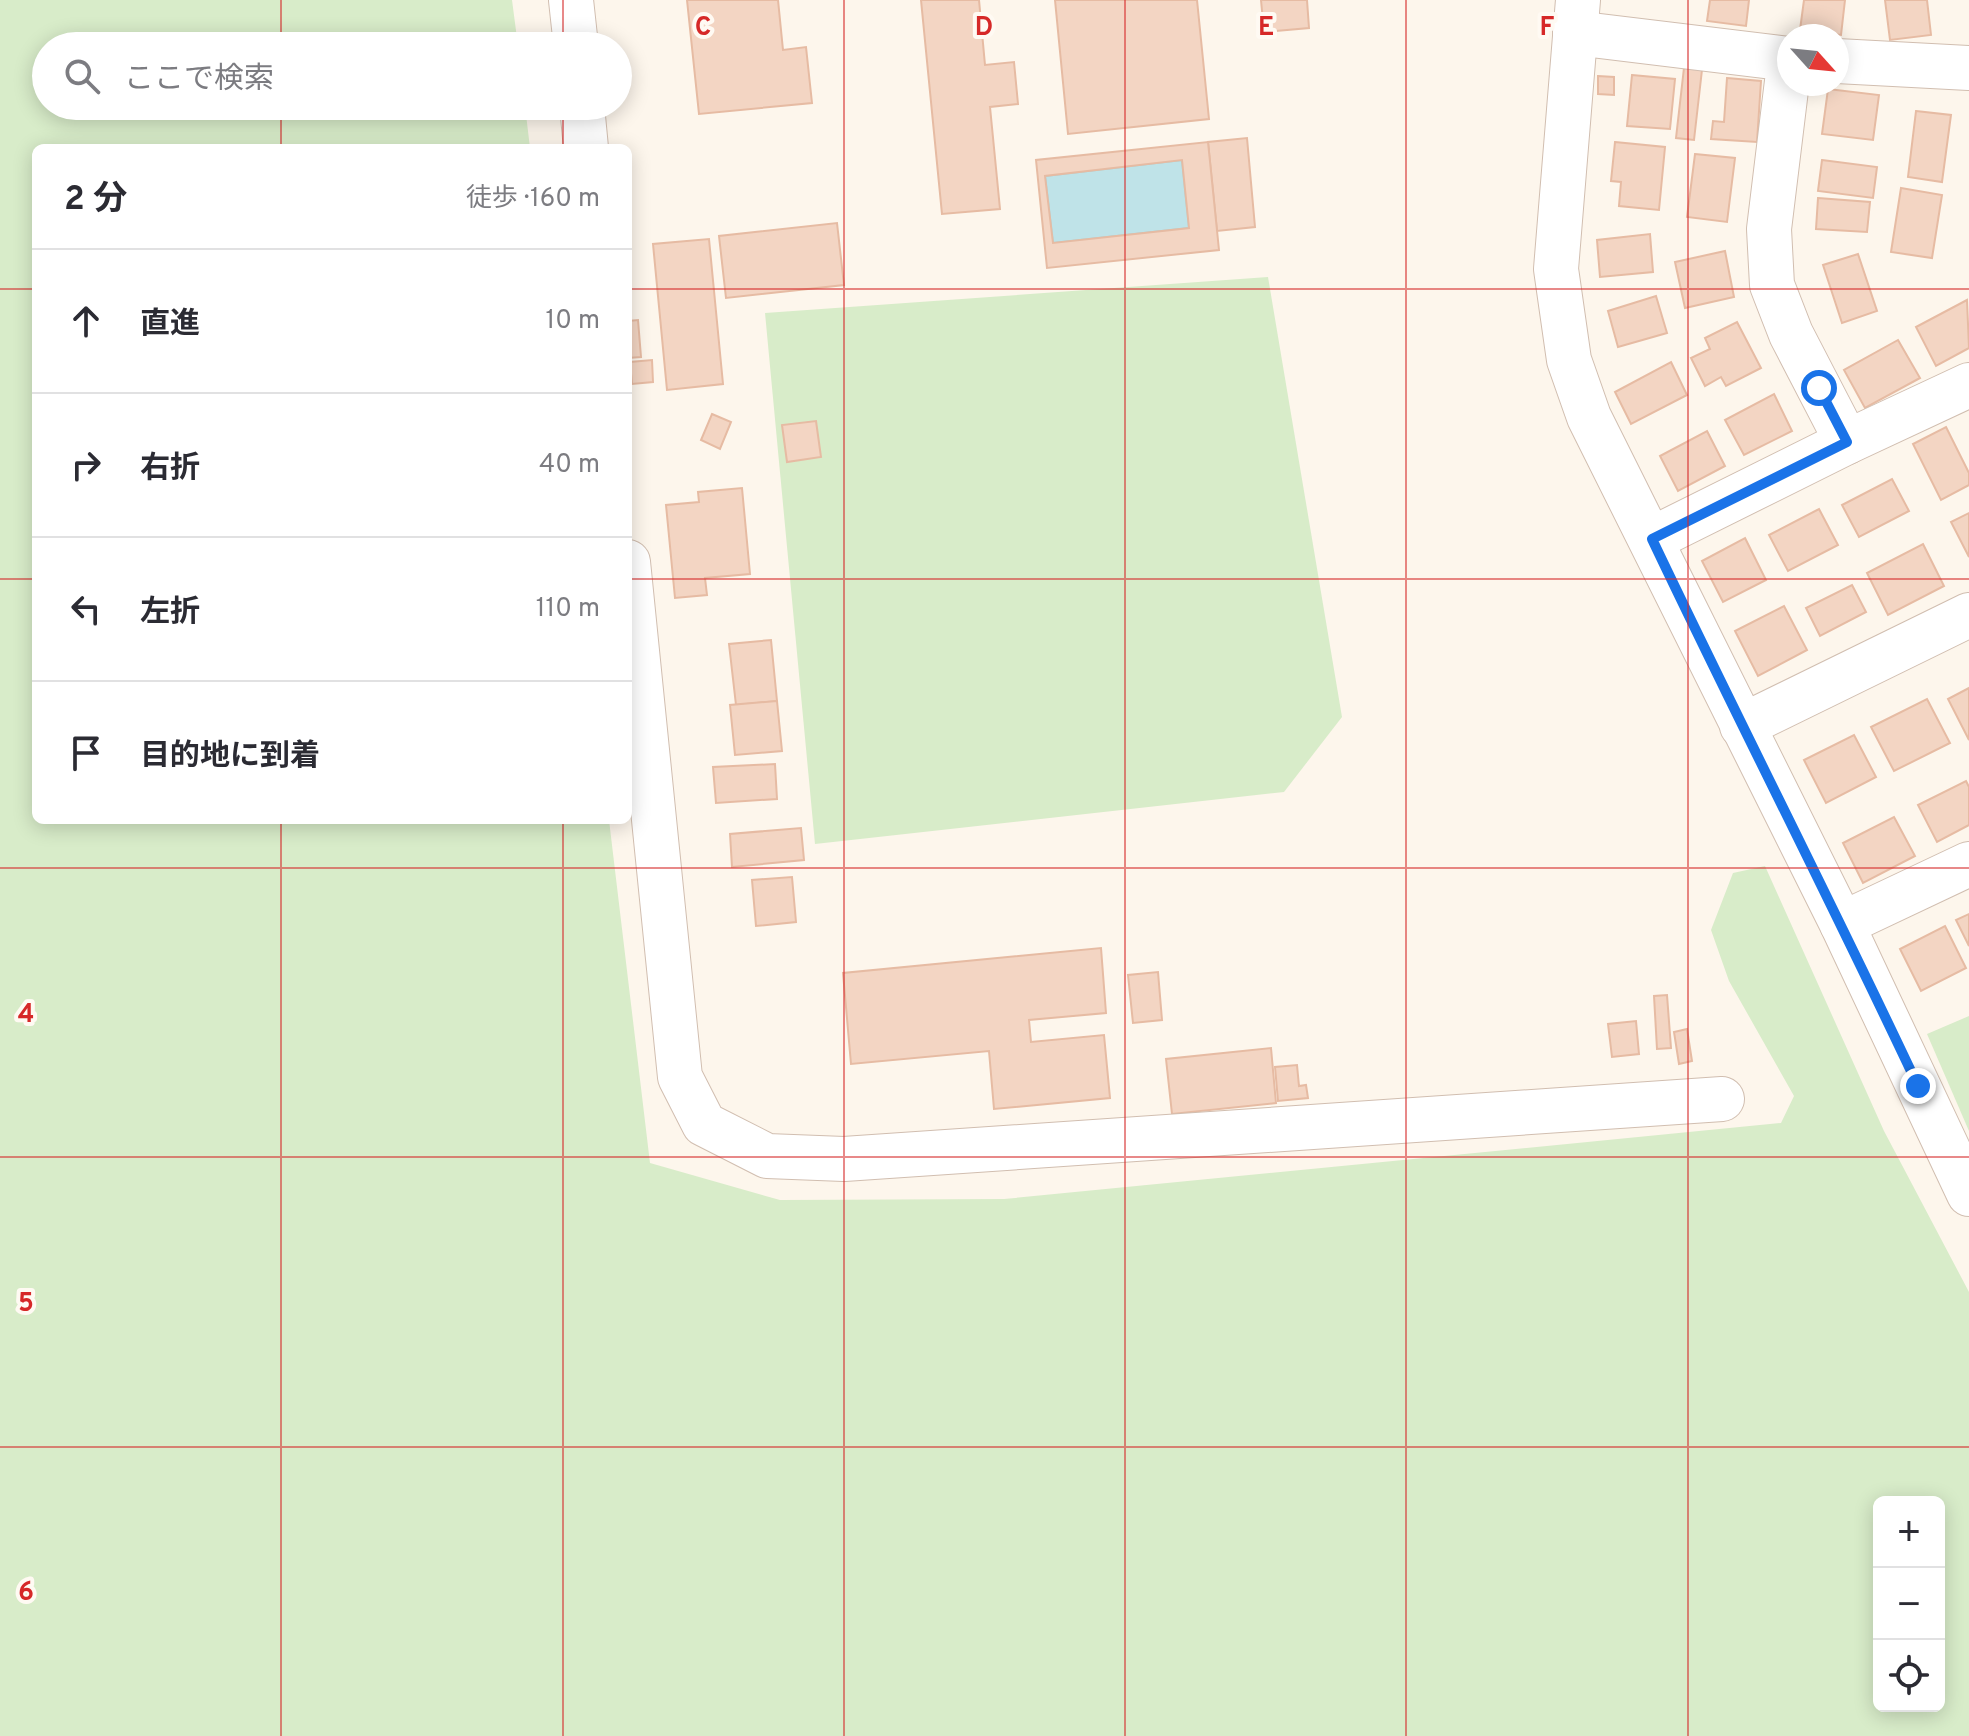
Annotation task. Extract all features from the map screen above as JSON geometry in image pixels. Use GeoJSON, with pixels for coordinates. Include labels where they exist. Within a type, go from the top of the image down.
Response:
{"type":"FeatureCollection","features":[{"type":"Feature","properties":{"kind":"street"},"geometry":{"type":"LineString","coordinates":[[571,0],[574,32]]}},
{"type":"Feature","properties":{"kind":"street"},"geometry":{"type":"LineString","coordinates":[[1777,57],[1576,16],[1556,269],[1569,360],[1589,417],[1842,924],[1969,1194]]}},
{"type":"Feature","properties":{"kind":"street"},"geometry":{"type":"LineString","coordinates":[[1849,62],[1969,68]]}},
{"type":"Feature","properties":{"kind":"street"},"geometry":{"type":"LineString","coordinates":[[1785,96],[1769,229],[1772,285],[1791,334],[1847,442]]}},
{"type":"Feature","properties":{"kind":"street"},"geometry":{"type":"LineString","coordinates":[[583,120],[586,144]]}},
{"type":"Feature","properties":{"kind":"street"},"geometry":{"type":"LineString","coordinates":[[1652,539],[1969,385]]}},
{"type":"Feature","properties":{"kind":"street"},"geometry":{"type":"LineString","coordinates":[[632,602],[680,1077],[704,1124],[767,1156],[844,1159],[1722,1099]]}},
{"type":"Feature","properties":{"kind":"street"},"geometry":{"type":"LineString","coordinates":[[1742,726],[1969,615]]}},
{"type":"Feature","properties":{"kind":"street"},"geometry":{"type":"LineString","coordinates":[[1842,924],[1969,864]]}},
{"type":"Feature","properties":{"kind":"green space"},"geometry":{"type":"Polygon","coordinates":[[[0,0],[512,0],[516,32],[32,32],[32,120],[527,120],[530,144],[32,144],[32,824],[609,824],[650,1163],[780,1200],[1004,1199],[1781,1123],[1794,1096],[1729,981],[1711,930],[1733,873],[1765,866],[1884,1131],[1969,1292],[1969,1736],[0,1736],[0,0]]]}},
{"type":"Feature","properties":{"kind":"green space"},"geometry":{"type":"Polygon","coordinates":[[[1268,277],[1342,717],[1284,792],[815,844],[765,313],[1268,277]]]}},
{"type":"Feature","properties":{"kind":"green space"},"geometry":{"type":"Polygon","coordinates":[[[1969,1016],[1969,1131],[1927,1034],[1969,1016]]]}},
{"type":"Feature","properties":{"kind":"water"},"geometry":{"type":"Polygon","coordinates":[[[1182,160],[1189,228],[1053,243],[1045,176],[1182,160]]]}},
{"type":"Feature","properties":{"kind":"building"},"geometry":{"type":"Polygon","coordinates":[[[687,0],[778,0],[783,50],[806,47],[812,103],[699,114],[687,0]]]}},
{"type":"Feature","properties":{"kind":"building"},"geometry":{"type":"Polygon","coordinates":[[[921,0],[979,0],[985,65],[1014,62],[1018,104],[990,107],[1000,209],[942,214],[921,0]]]}},
{"type":"Feature","properties":{"kind":"building"},"geometry":{"type":"Polygon","coordinates":[[[1055,0],[1197,0],[1209,119],[1068,134],[1055,0]]]}},
{"type":"Feature","properties":{"kind":"building"},"geometry":{"type":"Polygon","coordinates":[[[1261,0],[1307,0],[1309,28],[1264,32],[1261,0]]]}},
{"type":"Feature","properties":{"kind":"building"},"geometry":{"type":"Polygon","coordinates":[[[1710,0],[1749,0],[1746,26],[1707,21],[1710,0]]]}},
{"type":"Feature","properties":{"kind":"building"},"geometry":{"type":"Polygon","coordinates":[[[1804,0],[1845,0],[1842,24],[1801,24],[1804,0]]]}},
{"type":"Feature","properties":{"kind":"building"},"geometry":{"type":"Polygon","coordinates":[[[1885,0],[1927,0],[1931,35],[1890,40],[1885,0]]]}},
{"type":"Feature","properties":{"kind":"building"},"geometry":{"type":"Polygon","coordinates":[[[1685,59],[1703,61],[1694,140],[1676,138],[1685,59]]]}},
{"type":"Feature","properties":{"kind":"building"},"geometry":{"type":"Polygon","coordinates":[[[1632,75],[1675,79],[1670,129],[1627,126],[1632,75]]]}},
{"type":"Feature","properties":{"kind":"building"},"geometry":{"type":"Polygon","coordinates":[[[1598,76],[1614,77],[1614,95],[1598,94],[1598,76]]]}},
{"type":"Feature","properties":{"kind":"building"},"geometry":{"type":"Polygon","coordinates":[[[1727,78],[1761,81],[1757,142],[1711,139],[1713,121],[1724,122],[1727,78]]]}},
{"type":"Feature","properties":{"kind":"building"},"geometry":{"type":"Polygon","coordinates":[[[1849,91],[1879,95],[1873,140],[1822,134],[1827,96],[1849,96],[1849,91]]]}},
{"type":"Feature","properties":{"kind":"building"},"geometry":{"type":"Polygon","coordinates":[[[1916,111],[1951,115],[1942,182],[1908,177],[1916,111]]]}},
{"type":"Feature","properties":{"kind":"building"},"geometry":{"type":"Polygon","coordinates":[[[1247,138],[1255,227],[1217,231],[1208,142],[1247,138]]]}},
{"type":"Feature","properties":{"kind":"building"},"geometry":{"type":"Polygon","coordinates":[[[1208,142],[1219,250],[1047,268],[1036,160],[1208,142]],[[1182,160],[1045,176],[1053,243],[1189,228],[1182,160]]]}},
{"type":"Feature","properties":{"kind":"building"},"geometry":{"type":"Polygon","coordinates":[[[1615,142],[1665,147],[1659,210],[1619,206],[1621,182],[1611,181],[1615,142]]]}},
{"type":"Feature","properties":{"kind":"building"},"geometry":{"type":"Polygon","coordinates":[[[1695,154],[1735,158],[1727,222],[1687,217],[1695,154]]]}},
{"type":"Feature","properties":{"kind":"building"},"geometry":{"type":"Polygon","coordinates":[[[1822,160],[1877,167],[1873,198],[1818,191],[1822,160]]]}},
{"type":"Feature","properties":{"kind":"building"},"geometry":{"type":"Polygon","coordinates":[[[1901,188],[1942,195],[1932,258],[1891,252],[1901,188]]]}},
{"type":"Feature","properties":{"kind":"building"},"geometry":{"type":"Polygon","coordinates":[[[1818,198],[1870,202],[1867,232],[1816,229],[1818,198]]]}},
{"type":"Feature","properties":{"kind":"building"},"geometry":{"type":"Polygon","coordinates":[[[837,223],[844,285],[726,298],[719,236],[837,223]]]}},
{"type":"Feature","properties":{"kind":"building"},"geometry":{"type":"Polygon","coordinates":[[[1650,234],[1653,272],[1600,277],[1597,240],[1650,234]]]}},
{"type":"Feature","properties":{"kind":"building"},"geometry":{"type":"Polygon","coordinates":[[[709,239],[723,384],[667,390],[653,244],[709,239]]]}},
{"type":"Feature","properties":{"kind":"building"},"geometry":{"type":"Polygon","coordinates":[[[1725,251],[1734,297],[1685,308],[1675,262],[1725,251]]]}},
{"type":"Feature","properties":{"kind":"building"},"geometry":{"type":"Polygon","coordinates":[[[1858,254],[1877,311],[1842,323],[1823,265],[1858,254]]]}},
{"type":"Feature","properties":{"kind":"building"},"geometry":{"type":"Polygon","coordinates":[[[1656,296],[1667,333],[1618,347],[1608,311],[1656,296]]]}},
{"type":"Feature","properties":{"kind":"building"},"geometry":{"type":"Polygon","coordinates":[[[1967,300],[1969,348],[1936,366],[1916,327],[1967,300]]]}},
{"type":"Feature","properties":{"kind":"building"},"geometry":{"type":"Polygon","coordinates":[[[638,320],[641,357],[632,358],[632,321],[638,320]]]}},
{"type":"Feature","properties":{"kind":"building"},"geometry":{"type":"Polygon","coordinates":[[[1737,322],[1761,368],[1726,386],[1721,377],[1705,386],[1691,358],[1710,349],[1705,338],[1737,322]]]}},
{"type":"Feature","properties":{"kind":"building"},"geometry":{"type":"Polygon","coordinates":[[[1898,340],[1920,378],[1865,408],[1844,370],[1898,340]]]}},
{"type":"Feature","properties":{"kind":"building"},"geometry":{"type":"Polygon","coordinates":[[[652,360],[653,382],[632,384],[632,362],[652,360]]]}},
{"type":"Feature","properties":{"kind":"building"},"geometry":{"type":"Polygon","coordinates":[[[1671,362],[1687,395],[1631,424],[1615,392],[1671,362]]]}},
{"type":"Feature","properties":{"kind":"building"},"geometry":{"type":"Polygon","coordinates":[[[1774,394],[1792,431],[1744,455],[1725,420],[1774,394]]]}},
{"type":"Feature","properties":{"kind":"building"},"geometry":{"type":"Polygon","coordinates":[[[712,414],[731,422],[720,449],[701,440],[712,414]]]}},
{"type":"Feature","properties":{"kind":"building"},"geometry":{"type":"Polygon","coordinates":[[[816,421],[821,457],[787,462],[782,425],[816,421]]]}},
{"type":"Feature","properties":{"kind":"building"},"geometry":{"type":"Polygon","coordinates":[[[1946,427],[1969,473],[1969,485],[1941,500],[1913,444],[1946,427]]]}},
{"type":"Feature","properties":{"kind":"building"},"geometry":{"type":"Polygon","coordinates":[[[1707,431],[1725,466],[1678,491],[1660,456],[1707,431]]]}},
{"type":"Feature","properties":{"kind":"building"},"geometry":{"type":"Polygon","coordinates":[[[1892,479],[1909,511],[1859,537],[1842,505],[1892,479]]]}},
{"type":"Feature","properties":{"kind":"building"},"geometry":{"type":"Polygon","coordinates":[[[742,488],[750,574],[705,578],[707,595],[675,598],[666,505],[699,502],[698,492],[742,488]]]}},
{"type":"Feature","properties":{"kind":"building"},"geometry":{"type":"Polygon","coordinates":[[[1819,509],[1838,545],[1788,571],[1769,535],[1819,509]]]}},
{"type":"Feature","properties":{"kind":"building"},"geometry":{"type":"Polygon","coordinates":[[[1969,513],[1969,557],[1951,522],[1969,513]]]}},
{"type":"Feature","properties":{"kind":"building"},"geometry":{"type":"Polygon","coordinates":[[[1745,538],[1766,580],[1723,602],[1702,561],[1745,538]]]}},
{"type":"Feature","properties":{"kind":"building"},"geometry":{"type":"Polygon","coordinates":[[[1923,544],[1944,586],[1888,615],[1867,573],[1923,544]]]}},
{"type":"Feature","properties":{"kind":"building"},"geometry":{"type":"Polygon","coordinates":[[[1852,585],[1866,612],[1820,636],[1806,608],[1852,585]]]}},
{"type":"Feature","properties":{"kind":"building"},"geometry":{"type":"Polygon","coordinates":[[[1784,606],[1807,650],[1758,676],[1735,631],[1784,606]]]}},
{"type":"Feature","properties":{"kind":"building"},"geometry":{"type":"Polygon","coordinates":[[[771,640],[777,701],[736,705],[729,644],[771,640]]]}},
{"type":"Feature","properties":{"kind":"building"},"geometry":{"type":"Polygon","coordinates":[[[1969,688],[1969,740],[1948,699],[1969,688]]]}},
{"type":"Feature","properties":{"kind":"building"},"geometry":{"type":"Polygon","coordinates":[[[1927,699],[1950,743],[1894,771],[1871,727],[1927,699]]]}},
{"type":"Feature","properties":{"kind":"building"},"geometry":{"type":"Polygon","coordinates":[[[777,701],[782,751],[735,755],[730,705],[777,701]]]}},
{"type":"Feature","properties":{"kind":"building"},"geometry":{"type":"Polygon","coordinates":[[[1854,735],[1876,777],[1826,803],[1804,760],[1854,735]]]}},
{"type":"Feature","properties":{"kind":"building"},"geometry":{"type":"Polygon","coordinates":[[[775,764],[777,799],[716,803],[713,767],[775,764]]]}},
{"type":"Feature","properties":{"kind":"building"},"geometry":{"type":"Polygon","coordinates":[[[1966,781],[1969,787],[1969,825],[1937,842],[1918,805],[1966,781]]]}},
{"type":"Feature","properties":{"kind":"building"},"geometry":{"type":"Polygon","coordinates":[[[1894,817],[1915,856],[1863,883],[1843,843],[1894,817]]]}},
{"type":"Feature","properties":{"kind":"building"},"geometry":{"type":"Polygon","coordinates":[[[801,828],[804,860],[732,867],[730,834],[801,828]]]}},
{"type":"Feature","properties":{"kind":"building"},"geometry":{"type":"Polygon","coordinates":[[[792,877],[796,922],[756,926],[752,880],[792,877]]]}},
{"type":"Feature","properties":{"kind":"building"},"geometry":{"type":"Polygon","coordinates":[[[1969,914],[1969,946],[1956,920],[1969,914]]]}},
{"type":"Feature","properties":{"kind":"building"},"geometry":{"type":"Polygon","coordinates":[[[1945,926],[1966,968],[1921,991],[1900,949],[1945,926]]]}},
{"type":"Feature","properties":{"kind":"building"},"geometry":{"type":"Polygon","coordinates":[[[1101,948],[1106,1013],[1029,1020],[1031,1042],[1104,1035],[1110,1098],[994,1109],[989,1051],[851,1064],[843,973],[1101,948]]]}},
{"type":"Feature","properties":{"kind":"building"},"geometry":{"type":"Polygon","coordinates":[[[1158,972],[1162,1020],[1133,1023],[1128,975],[1158,972]]]}},
{"type":"Feature","properties":{"kind":"building"},"geometry":{"type":"Polygon","coordinates":[[[1667,995],[1671,1048],[1657,1049],[1654,996],[1667,995]]]}},
{"type":"Feature","properties":{"kind":"building"},"geometry":{"type":"Polygon","coordinates":[[[1636,1021],[1639,1054],[1612,1057],[1608,1024],[1636,1021]]]}},
{"type":"Feature","properties":{"kind":"building"},"geometry":{"type":"Polygon","coordinates":[[[1687,1029],[1692,1061],[1679,1064],[1674,1032],[1687,1029]]]}},
{"type":"Feature","properties":{"kind":"building"},"geometry":{"type":"Polygon","coordinates":[[[1271,1048],[1276,1103],[1172,1114],[1166,1059],[1271,1048]]]}},
{"type":"Feature","properties":{"kind":"building"},"geometry":{"type":"Polygon","coordinates":[[[1297,1065],[1299,1086],[1306,1085],[1308,1098],[1278,1101],[1275,1067],[1297,1065]]]}},
{"type":"Feature","properties":{"kind":"route"},"geometry":{"type":"LineString","coordinates":[[1819,388],[1847,442],[1652,539],[1842,924],[1918,1086]]}}]}
